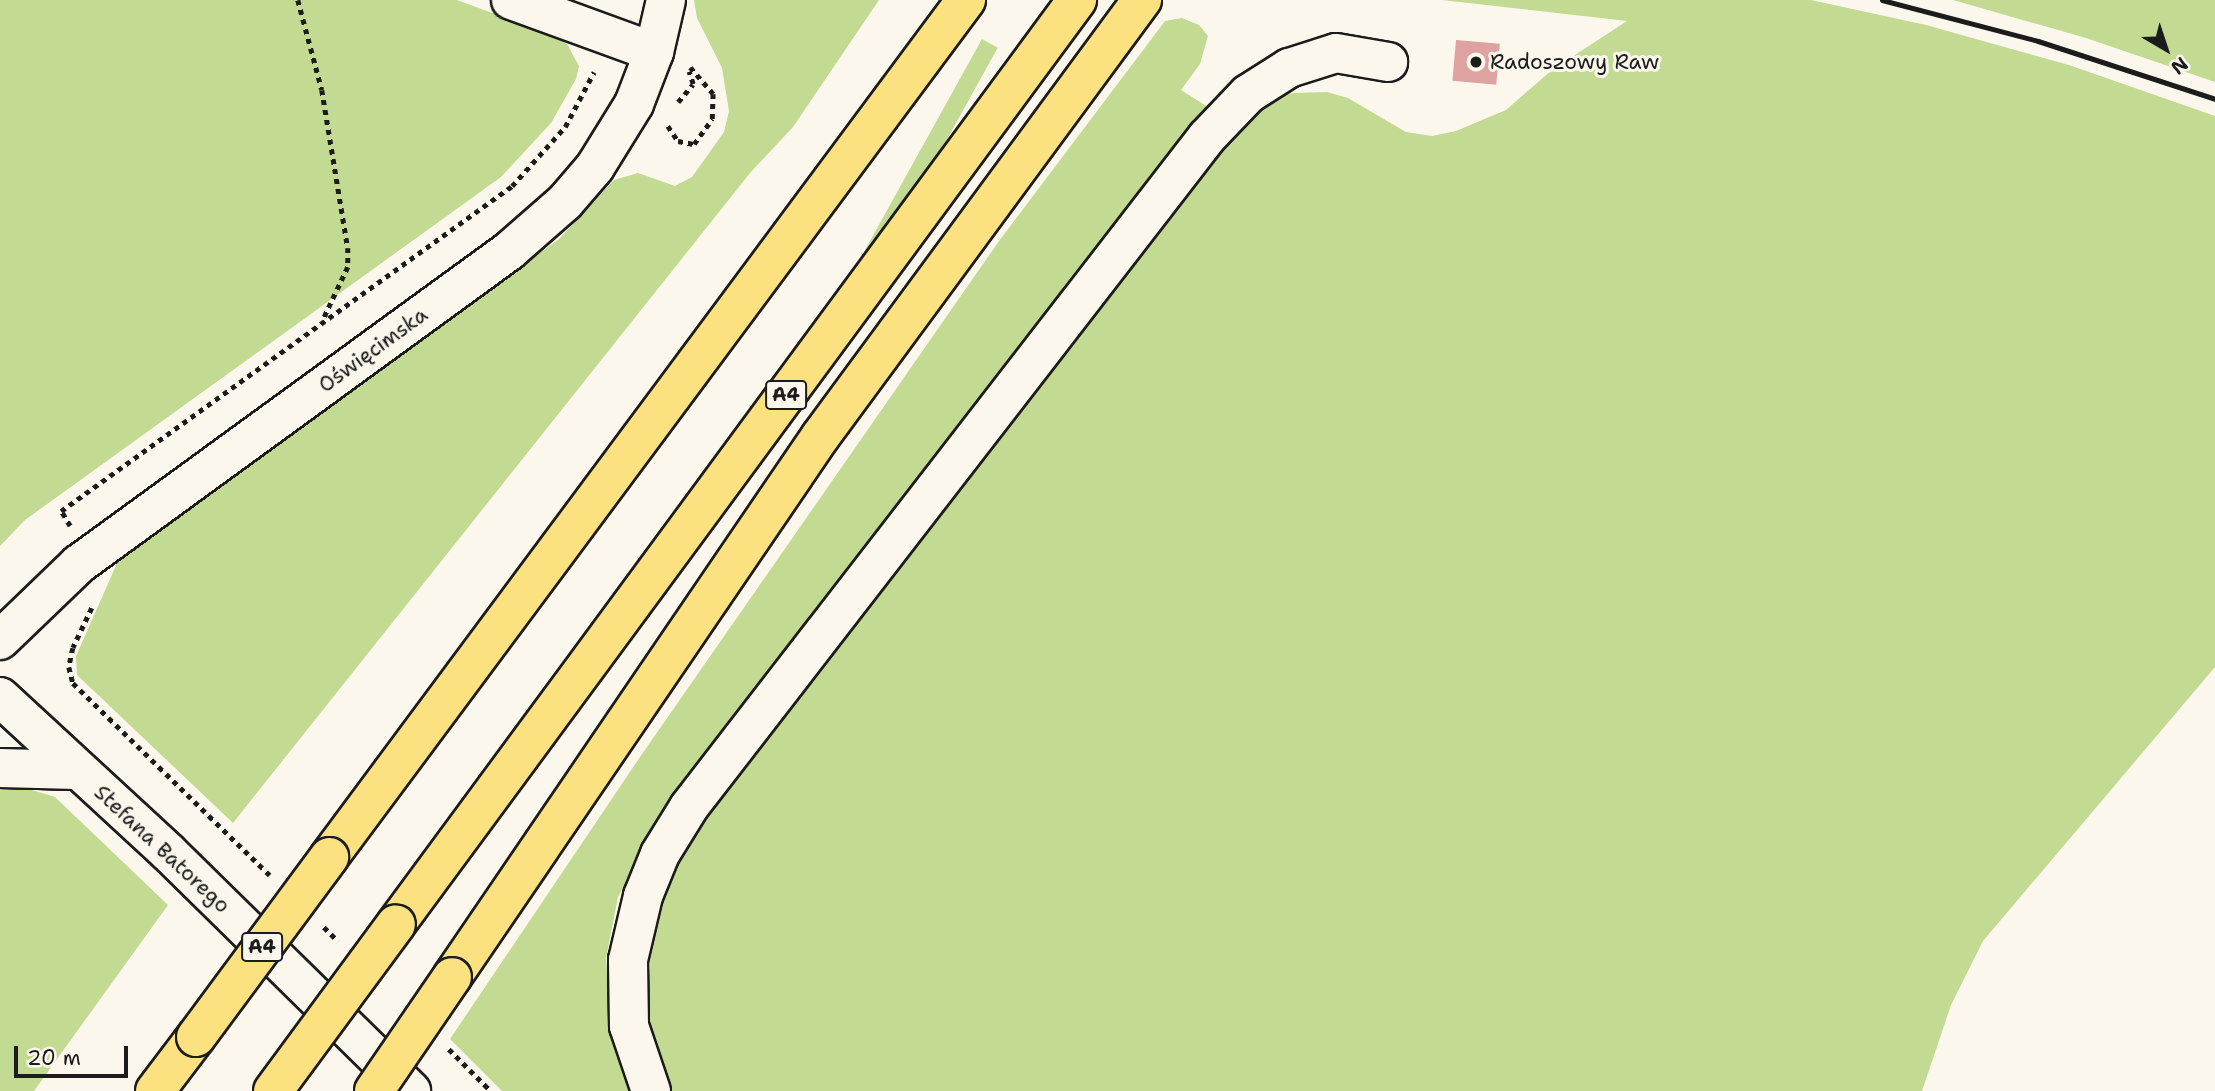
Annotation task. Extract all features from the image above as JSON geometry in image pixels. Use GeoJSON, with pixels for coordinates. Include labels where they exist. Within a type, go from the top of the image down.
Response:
{"type":"FeatureCollection","features":[{"type":"Feature","properties":{"kind":"highway","name":"A4"},"geometry":{"type":"LineString","coordinates":[[155,1091],[960,8]]}},
{"type":"Feature","properties":{"kind":"highway","name":"A4"},"geometry":{"type":"LineString","coordinates":[[273,1091],[1071,9]]}},
{"type":"Feature","properties":{"kind":"highway"},"geometry":{"type":"LineString","coordinates":[[374,1091],[820,437],[1134,10]]}},
{"type":"Feature","properties":{"kind":"street"},"geometry":{"type":"LineString","coordinates":[[512,0],[654,52]]}},
{"type":"Feature","properties":{"kind":"street","name":"Oświęcimska"},"geometry":{"type":"LineString","coordinates":[[0,640],[79,564],[548,219],[580,185],[617,134],[654,52],[666,0]]}},
{"type":"Feature","properties":{"kind":"street"},"geometry":{"type":"LineString","coordinates":[[650,1091],[629,1026],[628,960],[643,896],[660,854],[689,807],[1207,137],[1248,94],[1289,68],[1336,53],[1388,62]]}},
{"type":"Feature","properties":{"kind":"street","name":"Stefana Batorego"},"geometry":{"type":"LineString","coordinates":[[0,697],[168,852],[411,1091]]}},
{"type":"Feature","properties":{"kind":"street"},"geometry":{"type":"LineString","coordinates":[[0,768],[76,769]]}},
{"type":"Feature","properties":{"kind":"path"},"geometry":{"type":"LineString","coordinates":[[298,0],[322,89],[348,248],[348,267],[322,322]]}},
{"type":"Feature","properties":{"kind":"path"},"geometry":{"type":"LineString","coordinates":[[73,530],[61,511],[512,186],[565,127],[613,37]]}},
{"type":"Feature","properties":{"kind":"path"},"geometry":{"type":"LineString","coordinates":[[668,118],[667,129],[678,141],[694,144],[712,119],[713,93],[700,75],[687,66],[693,84],[673,111]]}},
{"type":"Feature","properties":{"kind":"path"},"geometry":{"type":"LineString","coordinates":[[95,602],[73,648],[69,667],[73,683],[273,877]]}},
{"type":"Feature","properties":{"kind":"path"},"geometry":{"type":"LineString","coordinates":[[321,924],[340,943]]}},
{"type":"Feature","properties":{"kind":"path"},"geometry":{"type":"LineString","coordinates":[[446,1046],[491,1091]]}},
{"type":"Feature","properties":{"kind":"green space"},"geometry":{"type":"Polygon","coordinates":[[[0,0],[457,0],[549,34],[567,44],[579,66],[576,79],[551,123],[501,177],[25,520],[0,546],[0,0]]]}},
{"type":"Feature","properties":{"kind":"green space"},"geometry":{"type":"Polygon","coordinates":[[[694,0],[879,0],[793,127],[750,173],[233,823],[77,675],[76,656],[118,561],[559,239],[614,180],[638,173],[675,186],[692,177],[724,132],[729,111],[722,68],[697,18],[694,0]]]}},
{"type":"Feature","properties":{"kind":"green space"},"geometry":{"type":"Polygon","coordinates":[[[1442,0],[1811,0],[1926,25],[2069,65],[2215,116],[2215,667],[1983,941],[1951,1005],[1922,1091],[665,1091],[645,1037],[643,986],[653,905],[687,833],[1212,150],[1273,96],[1294,93],[1327,92],[1348,98],[1406,132],[1432,136],[1456,131],[1506,110],[1552,70],[1627,21],[1442,0]]]}},
{"type":"Feature","properties":{"kind":"green space"},"geometry":{"type":"Polygon","coordinates":[[[1953,0],[2215,0],[2215,82],[2086,38],[1953,0]]]}},
{"type":"Feature","properties":{"kind":"green space"},"geometry":{"type":"Polygon","coordinates":[[[1182,18],[1199,25],[1208,36],[1200,64],[1181,90],[1211,109],[648,843],[618,897],[606,958],[610,1009],[640,1091],[502,1091],[450,1039],[640,757],[999,241],[1165,21],[1182,18]]]}},
{"type":"Feature","properties":{"kind":"green space"},"geometry":{"type":"Polygon","coordinates":[[[982,39],[998,48],[869,280],[853,272],[982,39]]]}},
{"type":"Feature","properties":{"kind":"green space"},"geometry":{"type":"Polygon","coordinates":[[[19,786],[55,797],[168,905],[34,1091],[0,1091],[0,789],[19,786]]]}},
{"type":"Feature","properties":{"kind":"building","name":"Radoszowy Raw"},"geometry":{"type":"Polygon","coordinates":[[[1456,40],[1500,44],[1496,85],[1452,81],[1456,40]]]}},
{"type":"Feature","properties":{"kind":"railway"},"geometry":{"type":"LineString","coordinates":[[1882,0],[2038,41],[2215,99]]}},
{"type":"Feature","properties":{"kind":"place","name":"Radoszowy Raw"},"geometry":{"type":"Point","coordinates":[1476,62]}}]}
